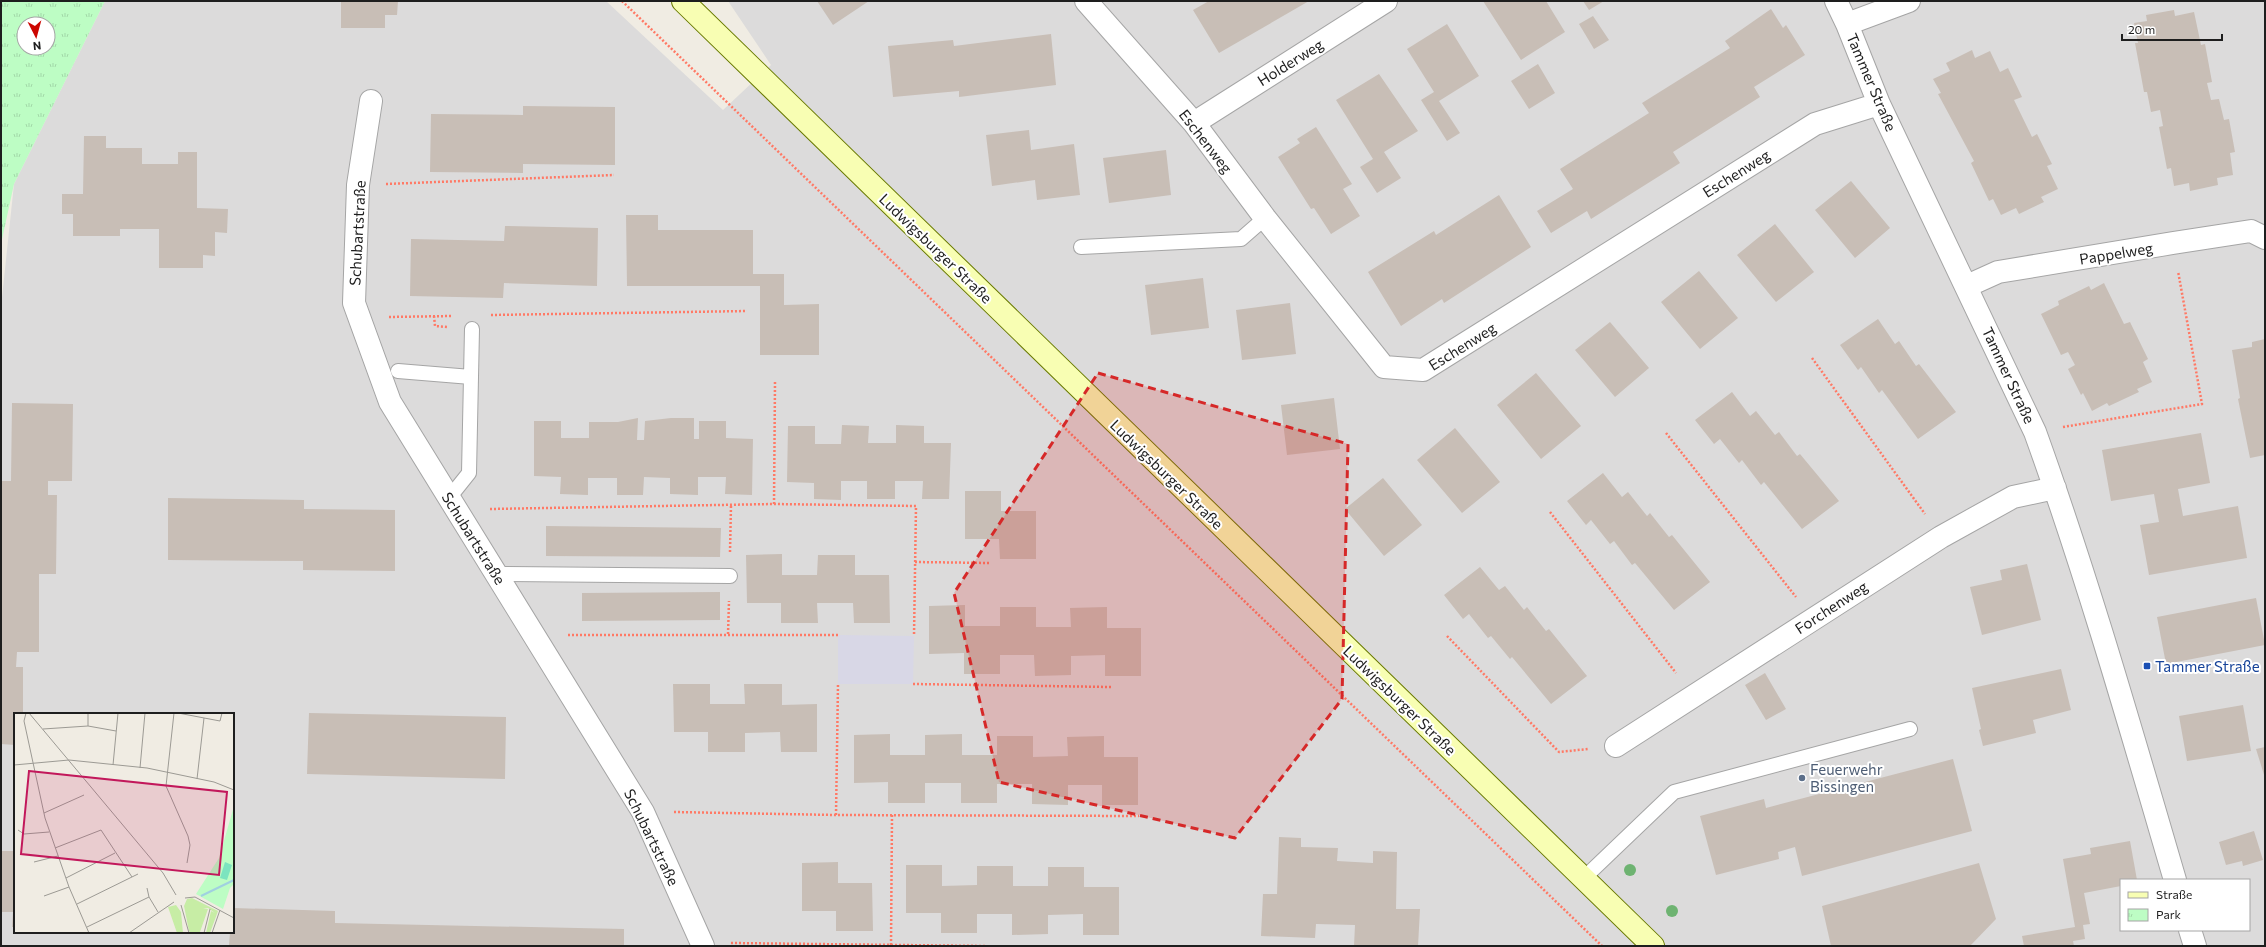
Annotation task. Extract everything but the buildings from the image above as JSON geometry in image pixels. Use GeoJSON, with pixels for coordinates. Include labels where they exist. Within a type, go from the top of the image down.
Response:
{"type":"FeatureCollection","features":[{"type":"Feature","properties":{"kind":"street","name":"Ludwigsburger Straße"},"geometry":{"type":"LineString","coordinates":[[683,1],[1653,946]]}},
{"type":"Feature","properties":{"kind":"street","name":"Eschenweg"},"geometry":{"type":"LineString","coordinates":[[1086,1],[1194,123],[1265,218],[1384,367],[1423,370],[1815,124],[1879,104]]}},
{"type":"Feature","properties":{"kind":"street","name":"Holderweg"},"geometry":{"type":"LineString","coordinates":[[1194,123],[1386,1]]}},
{"type":"Feature","properties":{"kind":"street","name":"Tammer Straße"},"geometry":{"type":"LineString","coordinates":[[1836,1],[1847,24],[1879,104],[1967,286],[2035,432],[2055,488],[2121,697],[2175,879]]}},
{"type":"Feature","properties":{"kind":"street"},"geometry":{"type":"LineString","coordinates":[[1847,24],[1909,1]]}},
{"type":"Feature","properties":{"kind":"street","name":"Schubartstraße"},"geometry":{"type":"LineString","coordinates":[[371,101],[358,185],[354,303],[390,402],[643,812],[703,944]]}},
{"type":"Feature","properties":{"kind":"street","name":"Pappelweg"},"geometry":{"type":"LineString","coordinates":[[1967,286],[1998,272],[2173,243],[2251,231],[2265,238]]}},
{"type":"Feature","properties":{"kind":"street","name":"Forchenweg"},"geometry":{"type":"LineString","coordinates":[[1616,746],[1695,697],[1812,618],[1941,537],[2013,497],[2055,488]]}},
{"type":"Feature","properties":{"kind":"street"},"geometry":{"type":"LineString","coordinates":[[2190,931],[2195,946]]}},
{"type":"Feature","properties":{"kind":"lane"},"geometry":{"type":"LineString","coordinates":[[1081,247],[1241,239],[1265,218]]}},
{"type":"Feature","properties":{"kind":"lane"},"geometry":{"type":"LineString","coordinates":[[452,504],[469,473],[472,329]]}},
{"type":"Feature","properties":{"kind":"lane"},"geometry":{"type":"LineString","coordinates":[[398,371],[471,377]]}},
{"type":"Feature","properties":{"kind":"lane"},"geometry":{"type":"LineString","coordinates":[[496,574],[730,576]]}},
{"type":"Feature","properties":{"kind":"lane"},"geometry":{"type":"LineString","coordinates":[[1584,878],[1674,792],[1910,729]]}},
{"type":"Feature","properties":{"kind":"path"},"geometry":{"type":"LineString","coordinates":[[622,1],[1149,507],[1602,946]]}},
{"type":"Feature","properties":{"kind":"path"},"geometry":{"type":"LineString","coordinates":[[358,185],[614,175]]}},
{"type":"Feature","properties":{"kind":"path"},"geometry":{"type":"LineString","coordinates":[[2035,432],[2202,404],[2173,243]]}},
{"type":"Feature","properties":{"kind":"path"},"geometry":{"type":"LineString","coordinates":[[488,316],[747,312]]}},
{"type":"Feature","properties":{"kind":"path"},"geometry":{"type":"LineString","coordinates":[[359,318],[457,316]]}},
{"type":"Feature","properties":{"kind":"path"},"geometry":{"type":"LineString","coordinates":[[1812,358],[1941,537]]}},
{"type":"Feature","properties":{"kind":"path"},"geometry":{"type":"LineString","coordinates":[[774,504],[775,382]]}},
{"type":"Feature","properties":{"kind":"path"},"geometry":{"type":"LineString","coordinates":[[1666,433],[1812,618]]}},
{"type":"Feature","properties":{"kind":"path"},"geometry":{"type":"LineString","coordinates":[[452,504],[774,504],[916,506],[914,636]]}},
{"type":"Feature","properties":{"kind":"path"},"geometry":{"type":"LineString","coordinates":[[1550,512],[1695,697]]}},
{"type":"Feature","properties":{"kind":"path"},"geometry":{"type":"LineString","coordinates":[[915,562],[990,563]]}},
{"type":"Feature","properties":{"kind":"path"},"geometry":{"type":"LineString","coordinates":[[534,635],[838,635]]}},
{"type":"Feature","properties":{"kind":"path"},"geometry":{"type":"LineString","coordinates":[[1447,636],[1559,752],[1616,746]]}},
{"type":"Feature","properties":{"kind":"path"},"geometry":{"type":"LineString","coordinates":[[836,815],[838,684]]}},
{"type":"Feature","properties":{"kind":"path"},"geometry":{"type":"LineString","coordinates":[[913,684],[1110,687]]}},
{"type":"Feature","properties":{"kind":"path"},"geometry":{"type":"LineString","coordinates":[[643,812],[836,815],[1139,816]]}},
{"type":"Feature","properties":{"kind":"path"},"geometry":{"type":"LineString","coordinates":[[891,945],[892,815]]}},
{"type":"Feature","properties":{"kind":"path"},"geometry":{"type":"LineString","coordinates":[[703,944],[986,946]]}},
{"type":"Feature","properties":{"kind":"highlighted area"},"geometry":{"type":"Polygon","coordinates":[[[1098,373],[1348,444],[1342,699],[1235,838],[999,782],[954,593],[1098,373]]]}},
{"type":"Feature","properties":{"kind":"shaded area"},"geometry":{"type":"Polygon","coordinates":[[[105,1],[606,1],[723,110],[771,65],[728,1],[2265,1],[2265,946],[1,946],[1,307],[14,184],[105,1]]]}},
{"type":"Feature","properties":{"kind":"shaded area"},"geometry":{"type":"Polygon","coordinates":[[[838,635],[914,636],[913,684],[838,684],[838,635]]]}},
{"type":"Feature","properties":{"kind":"green space"},"geometry":{"type":"Polygon","coordinates":[[[1,1],[105,1],[14,184],[1,244],[1,1]]]}},
{"type":"Feature","properties":{"kind":"place","name":"Tammer Straße"},"geometry":{"type":"Point","coordinates":[2147,666]}},
{"type":"Feature","properties":{"kind":"place","name":"Feuerwehr Bissingen"},"geometry":{"type":"Point","coordinates":[1802,778]}}]}
